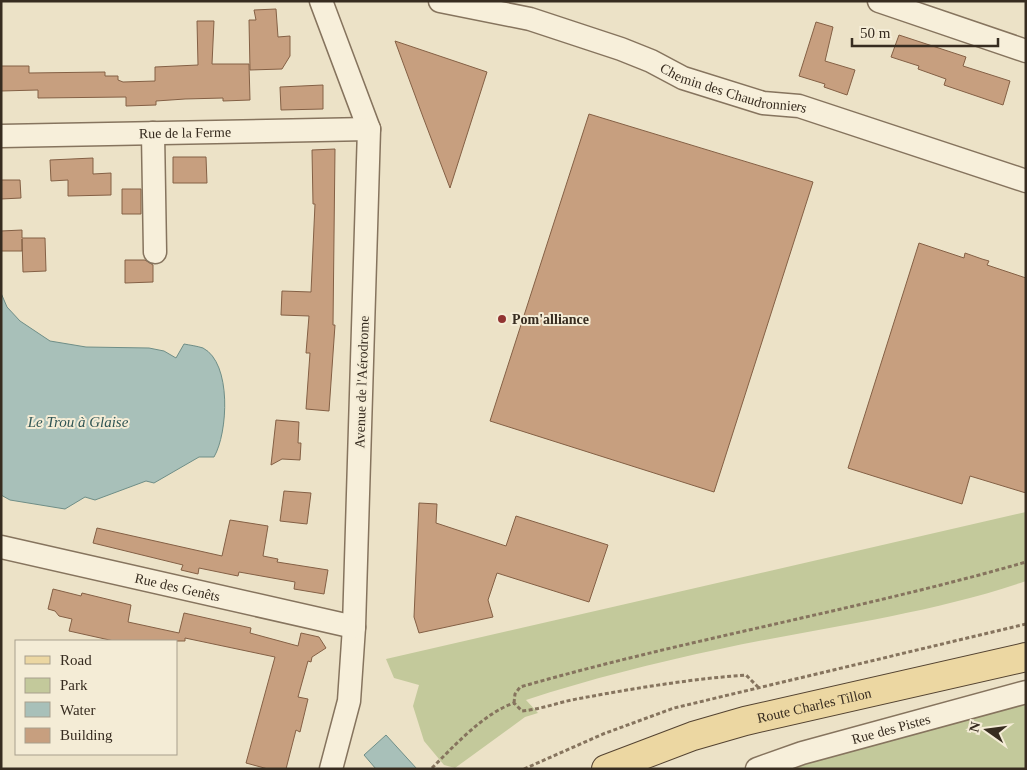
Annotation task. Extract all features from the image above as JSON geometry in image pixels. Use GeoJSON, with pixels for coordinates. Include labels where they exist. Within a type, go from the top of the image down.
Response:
{"type":"FeatureCollection","features":[{"type":"Feature","properties":{"kind":"main road","name":"Route Charles Tillon"},"geometry":{"type":"LineString","coordinates":[[606,769],[693,736],[745,721],[1026,656]]}},
{"type":"Feature","properties":{"kind":"street","name":"Avenue de l'Aérodrome"},"geometry":{"type":"LineString","coordinates":[[321,1],[369,129],[354,628],[349,700],[331,769]]}},
{"type":"Feature","properties":{"kind":"street","name":"Chemin des Chaudronniers"},"geometry":{"type":"LineString","coordinates":[[440,1],[530,19],[621,49],[651,61],[683,78],[763,102],[799,106],[1026,181]]}},
{"type":"Feature","properties":{"kind":"street"},"geometry":{"type":"LineString","coordinates":[[879,1],[1026,51]]}},
{"type":"Feature","properties":{"kind":"street","name":"Rue de la Ferme"},"geometry":{"type":"LineString","coordinates":[[1,136],[369,129]]}},
{"type":"Feature","properties":{"kind":"street"},"geometry":{"type":"LineString","coordinates":[[153,133],[155,252]]}},
{"type":"Feature","properties":{"kind":"street","name":"Rue des Genêts"},"geometry":{"type":"LineString","coordinates":[[1,547],[354,628]]}},
{"type":"Feature","properties":{"kind":"street","name":"Rue des Pistes"},"geometry":{"type":"LineString","coordinates":[[757,769],[802,753],[1026,692]]}},
{"type":"Feature","properties":{"kind":"path"},"geometry":{"type":"LineString","coordinates":[[514,703],[515,694],[520,687],[577,670],[951,584],[1026,562]]}},
{"type":"Feature","properties":{"kind":"path"},"geometry":{"type":"LineString","coordinates":[[524,769],[603,734],[674,708],[920,651],[1026,624]]}},
{"type":"Feature","properties":{"kind":"path"},"geometry":{"type":"LineString","coordinates":[[514,703],[522,711],[527,711],[580,698],[746,675],[758,687]]}},
{"type":"Feature","properties":{"kind":"path"},"geometry":{"type":"LineString","coordinates":[[432,768],[442,756],[500,708],[514,703]]}},
{"type":"Feature","properties":{"kind":"green space"},"geometry":{"type":"Polygon","coordinates":[[[1026,512],[1026,581],[989,593],[913,612],[758,641],[671,660],[550,692],[526,700],[538,713],[525,717],[455,768],[444,765],[424,741],[413,706],[419,685],[394,678],[386,659],[1026,512]]]}},
{"type":"Feature","properties":{"kind":"green space"},"geometry":{"type":"Polygon","coordinates":[[[1026,704],[1026,769],[790,769],[799,766],[1026,704]]]}},
{"type":"Feature","properties":{"kind":"water","name":"Le Trou à Glaise"},"geometry":{"type":"Polygon","coordinates":[[[1,293],[7,307],[20,321],[50,341],[86,347],[149,348],[164,351],[176,358],[184,344],[203,348],[212,356],[219,368],[225,399],[222,432],[214,457],[199,457],[154,483],[146,481],[95,500],[85,497],[65,509],[10,500],[1,495],[1,293]]]}},
{"type":"Feature","properties":{"kind":"water"},"geometry":{"type":"Polygon","coordinates":[[[386,735],[417,769],[376,769],[364,755],[386,735]]]}},
{"type":"Feature","properties":{"kind":"building"},"geometry":{"type":"Polygon","coordinates":[[[276,9],[278,37],[290,36],[290,56],[282,69],[250,70],[249,20],[256,20],[254,10],[276,9]]]}},
{"type":"Feature","properties":{"kind":"building"},"geometry":{"type":"Polygon","coordinates":[[[197,21],[214,21],[212,64],[249,64],[250,100],[223,101],[223,98],[185,99],[156,101],[156,105],[126,106],[126,97],[38,98],[38,90],[1,91],[1,66],[29,66],[29,73],[105,72],[105,76],[118,76],[118,80],[123,82],[155,81],[155,67],[198,65],[197,21]]]}},
{"type":"Feature","properties":{"kind":"building"},"geometry":{"type":"Polygon","coordinates":[[[816,22],[833,27],[825,61],[855,70],[847,95],[824,87],[825,84],[799,76],[816,22]]]}},
{"type":"Feature","properties":{"kind":"building"},"geometry":{"type":"Polygon","coordinates":[[[899,35],[966,57],[963,66],[1010,81],[1003,105],[944,85],[946,79],[918,69],[919,66],[891,57],[899,35]]]}},
{"type":"Feature","properties":{"kind":"building"},"geometry":{"type":"Polygon","coordinates":[[[395,41],[487,72],[450,188],[423,117],[395,41]]]}},
{"type":"Feature","properties":{"kind":"building"},"geometry":{"type":"Polygon","coordinates":[[[323,85],[323,109],[281,110],[280,87],[323,85]]]}},
{"type":"Feature","properties":{"kind":"building"},"geometry":{"type":"Polygon","coordinates":[[[589,114],[813,182],[714,492],[490,421],[589,114]]]}},
{"type":"Feature","properties":{"kind":"building"},"geometry":{"type":"Polygon","coordinates":[[[335,149],[333,325],[335,325],[329,411],[306,409],[310,353],[306,353],[309,316],[281,315],[282,291],[311,292],[315,204],[313,204],[312,150],[335,149]]]}},
{"type":"Feature","properties":{"kind":"building"},"geometry":{"type":"Polygon","coordinates":[[[173,157],[206,157],[207,183],[173,183],[173,157]]]}},
{"type":"Feature","properties":{"kind":"building"},"geometry":{"type":"Polygon","coordinates":[[[93,158],[93,174],[111,173],[111,195],[68,196],[68,180],[51,181],[50,160],[93,158]]]}},
{"type":"Feature","properties":{"kind":"building"},"geometry":{"type":"Polygon","coordinates":[[[1,180],[20,180],[21,198],[1,199],[1,180]]]}},
{"type":"Feature","properties":{"kind":"building"},"geometry":{"type":"Polygon","coordinates":[[[122,189],[141,189],[141,214],[122,214],[122,189]]]}},
{"type":"Feature","properties":{"kind":"building"},"geometry":{"type":"Polygon","coordinates":[[[22,230],[22,238],[45,238],[46,271],[23,272],[22,239],[22,251],[1,251],[1,231],[22,230]]]}},
{"type":"Feature","properties":{"kind":"building"},"geometry":{"type":"Polygon","coordinates":[[[919,243],[964,258],[965,253],[989,261],[987,265],[1026,278],[1026,493],[970,476],[962,504],[848,468],[919,243]]]}},
{"type":"Feature","properties":{"kind":"building"},"geometry":{"type":"Polygon","coordinates":[[[125,260],[145,260],[153,265],[153,282],[125,283],[125,260]]]}},
{"type":"Feature","properties":{"kind":"building"},"geometry":{"type":"Polygon","coordinates":[[[276,420],[299,422],[298,443],[301,443],[300,460],[282,459],[271,465],[276,420]]]}},
{"type":"Feature","properties":{"kind":"building"},"geometry":{"type":"Polygon","coordinates":[[[284,491],[311,493],[307,524],[280,521],[284,491]]]}},
{"type":"Feature","properties":{"kind":"building"},"geometry":{"type":"Polygon","coordinates":[[[419,503],[437,504],[436,523],[506,546],[516,516],[608,545],[589,602],[497,573],[488,600],[493,617],[419,633],[414,617],[419,503]]]}},
{"type":"Feature","properties":{"kind":"building"},"geometry":{"type":"Polygon","coordinates":[[[230,520],[268,526],[263,556],[278,559],[277,562],[328,570],[324,594],[294,589],[295,582],[239,572],[238,576],[199,568],[198,574],[181,570],[183,565],[93,543],[97,528],[222,556],[230,520]]]}},
{"type":"Feature","properties":{"kind":"building"},"geometry":{"type":"Polygon","coordinates":[[[53,589],[81,596],[82,593],[131,605],[128,622],[179,633],[184,613],[251,628],[250,633],[298,646],[301,633],[319,637],[326,648],[312,657],[311,662],[308,661],[298,697],[308,699],[300,732],[296,730],[286,769],[268,769],[246,763],[275,657],[185,638],[185,641],[110,640],[69,631],[72,619],[59,616],[55,611],[48,609],[53,589]]]}},
{"type":"Feature","properties":{"kind":"place","name":"Pom'alliance"},"geometry":{"type":"Point","coordinates":[502,319]}}]}
